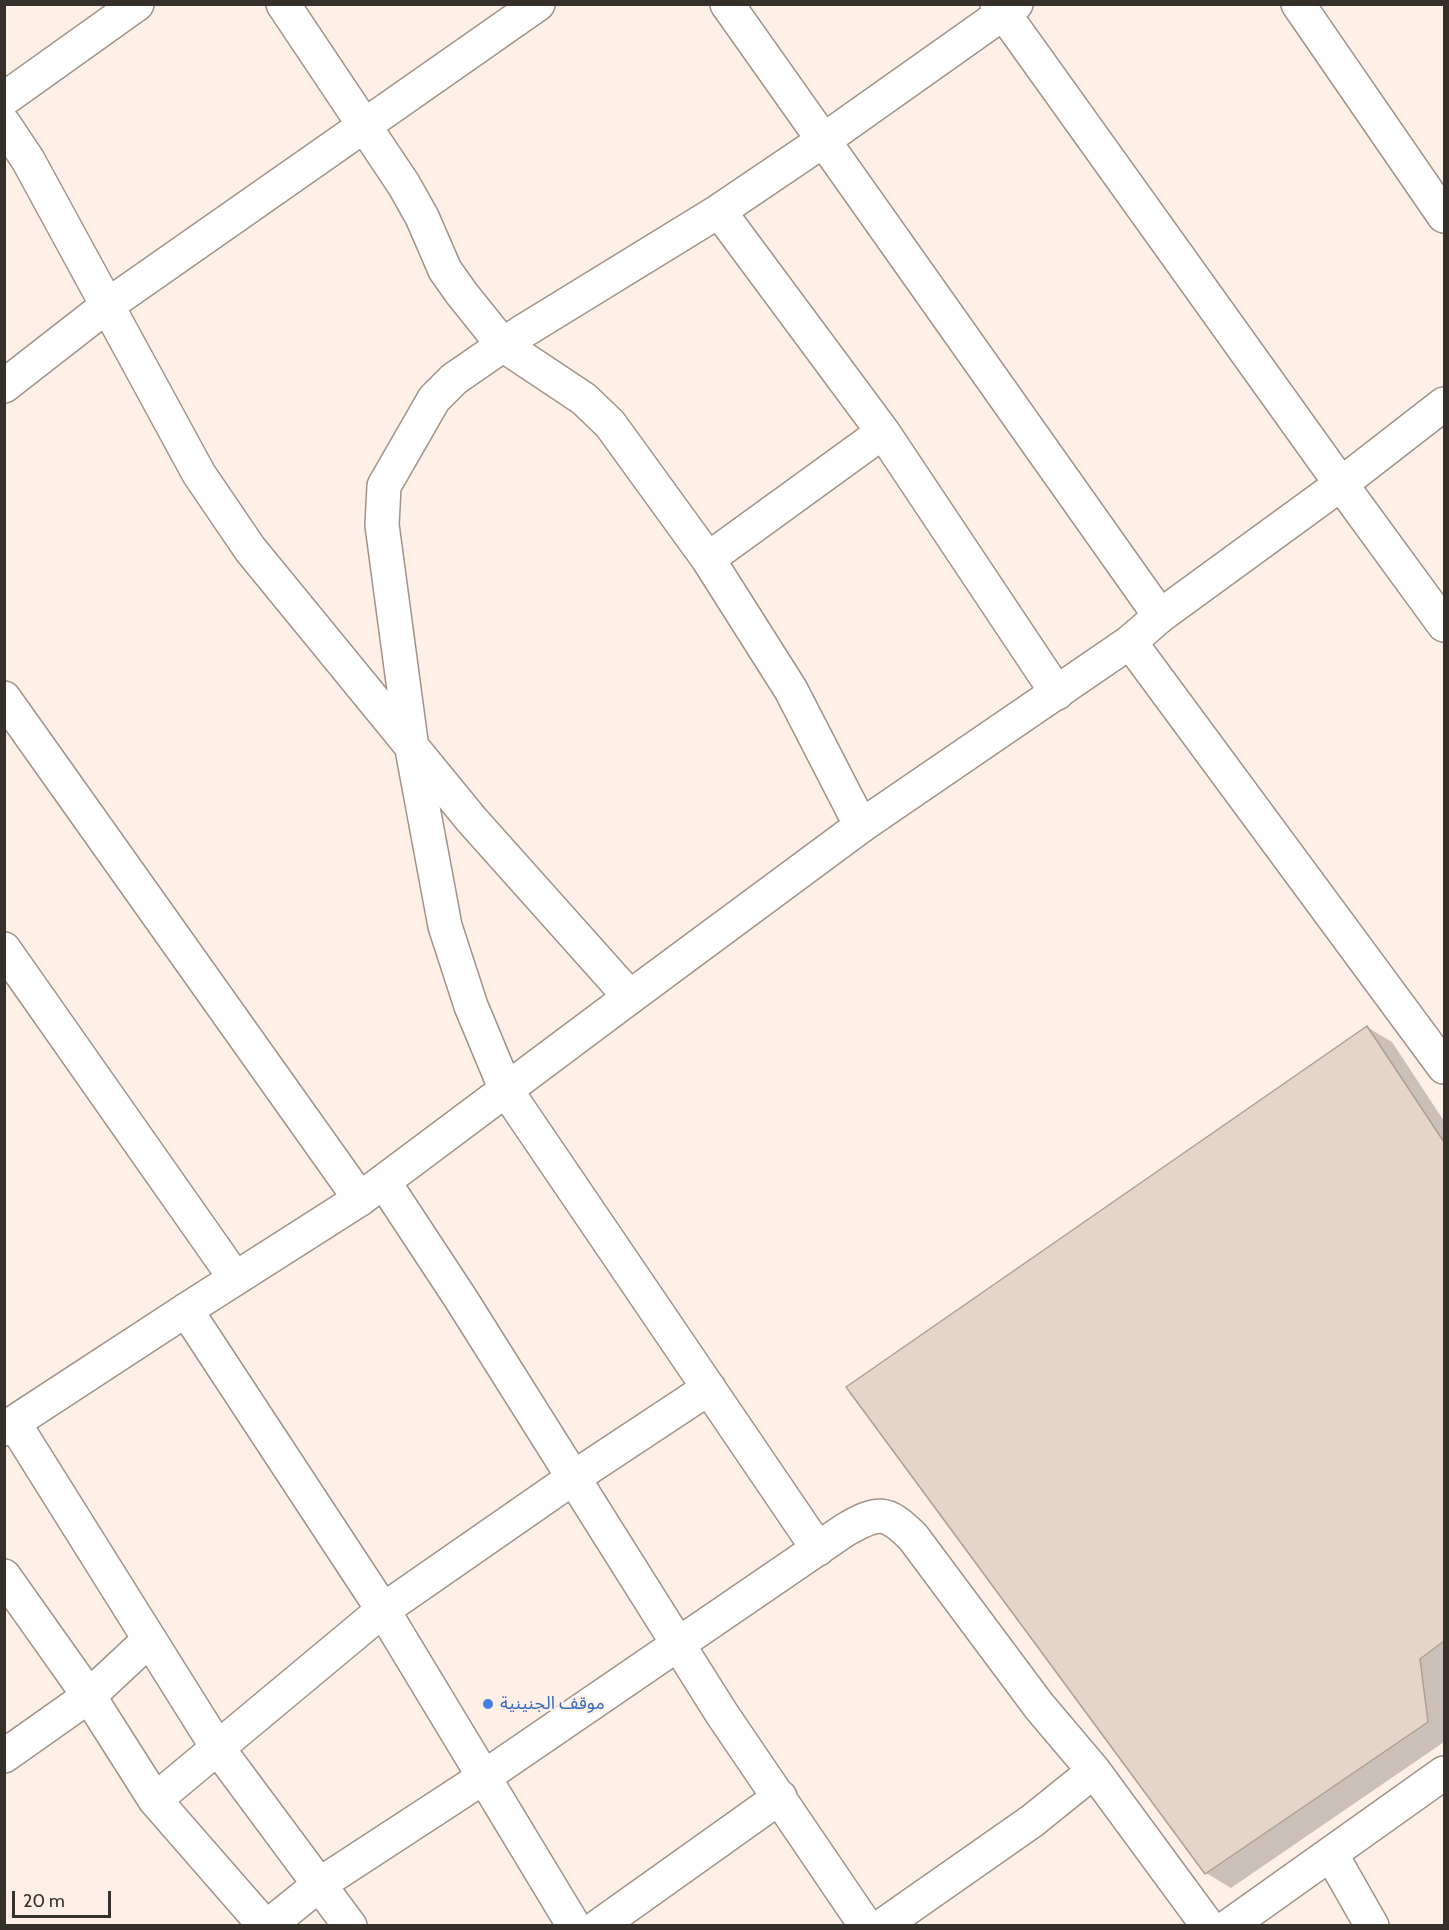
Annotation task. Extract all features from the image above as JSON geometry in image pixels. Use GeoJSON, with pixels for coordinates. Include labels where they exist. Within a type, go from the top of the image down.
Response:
{"type":"FeatureCollection","features":[{"type":"Feature","properties":{"kind":"street"},"geometry":{"type":"LineString","coordinates":[[4,99],[137,4]]}},
{"type":"Feature","properties":{"kind":"street"},"geometry":{"type":"LineString","coordinates":[[283,4],[366,126],[413,201],[445,270],[503,345],[584,399],[610,424],[708,559],[791,690],[861,826]]}},
{"type":"Feature","properties":{"kind":"street"},"geometry":{"type":"LineString","coordinates":[[4,386],[108,304],[538,4]]}},
{"type":"Feature","properties":{"kind":"street"},"geometry":{"type":"LineString","coordinates":[[727,4],[1160,616]]}},
{"type":"Feature","properties":{"kind":"street"},"geometry":{"type":"LineString","coordinates":[[1298,4],[1444,216]]}},
{"type":"Feature","properties":{"kind":"street"},"geometry":{"type":"LineString","coordinates":[[818,1549],[506,1090],[471,1005],[445,926],[412,749],[382,525],[384,486],[434,399],[454,379],[503,345],[719,211],[824,140],[1005,7],[1341,484],[1444,625]]}},
{"type":"Feature","properties":{"kind":"street"},"geometry":{"type":"LineString","coordinates":[[4,124],[28,160],[199,474],[250,549],[471,819],[630,997]]}},
{"type":"Feature","properties":{"kind":"street"},"geometry":{"type":"LineString","coordinates":[[719,211],[883,432],[1057,693]]}},
{"type":"Feature","properties":{"kind":"street"},"geometry":{"type":"LineString","coordinates":[[350,1926],[217,1747],[9,1426],[372,1190],[861,826],[1130,642],[1160,616],[1341,484],[1444,404]]}},
{"type":"Feature","properties":{"kind":"street"},"geometry":{"type":"LineString","coordinates":[[708,559],[883,432]]}},
{"type":"Feature","properties":{"kind":"street"},"geometry":{"type":"LineString","coordinates":[[1130,642],[1444,1067]]}},
{"type":"Feature","properties":{"kind":"street"},"geometry":{"type":"LineString","coordinates":[[11,719],[372,1190],[573,1478],[722,1714],[866,1926]]}},
{"type":"Feature","properties":{"kind":"street"},"geometry":{"type":"LineString","coordinates":[[4,949],[235,1278]]}},
{"type":"Feature","properties":{"kind":"street"},"geometry":{"type":"LineString","coordinates":[[186,1310],[383,1610],[574,1926]]}},
{"type":"Feature","properties":{"kind":"street"},"geometry":{"type":"LineString","coordinates":[[155,1800],[383,1610],[573,1478],[709,1388]]}},
{"type":"Feature","properties":{"kind":"street"},"geometry":{"type":"LineString","coordinates":[[4,1576],[89,1696],[155,1800],[266,1926],[320,1884],[484,1777],[818,1549],[865,1519],[882,1515],[898,1521],[913,1537],[1039,1706],[1094,1771],[1208,1926]]}},
{"type":"Feature","properties":{"kind":"street"},"geometry":{"type":"LineString","coordinates":[[4,1755],[89,1696],[148,1640]]}},
{"type":"Feature","properties":{"kind":"street"},"geometry":{"type":"LineString","coordinates":[[882,1926],[1032,1821],[1094,1771]]}},
{"type":"Feature","properties":{"kind":"street"},"geometry":{"type":"LineString","coordinates":[[1229,1926],[1444,1773]]}},
{"type":"Feature","properties":{"kind":"street"},"geometry":{"type":"LineString","coordinates":[[599,1926],[780,1797]]}},
{"type":"Feature","properties":{"kind":"street"},"geometry":{"type":"LineString","coordinates":[[1331,1854],[1371,1926]]}},
{"type":"Feature","properties":{"kind":"building"},"geometry":{"type":"Polygon","coordinates":[[[1367,1026],[1444,1142],[1444,1641],[1420,1659],[1428,1722],[1205,1874],[846,1387],[1367,1026]]]}},
{"type":"Feature","properties":{"kind":"place","name":"موقف الجنينية"},"geometry":{"type":"Point","coordinates":[488,1704]}}]}
